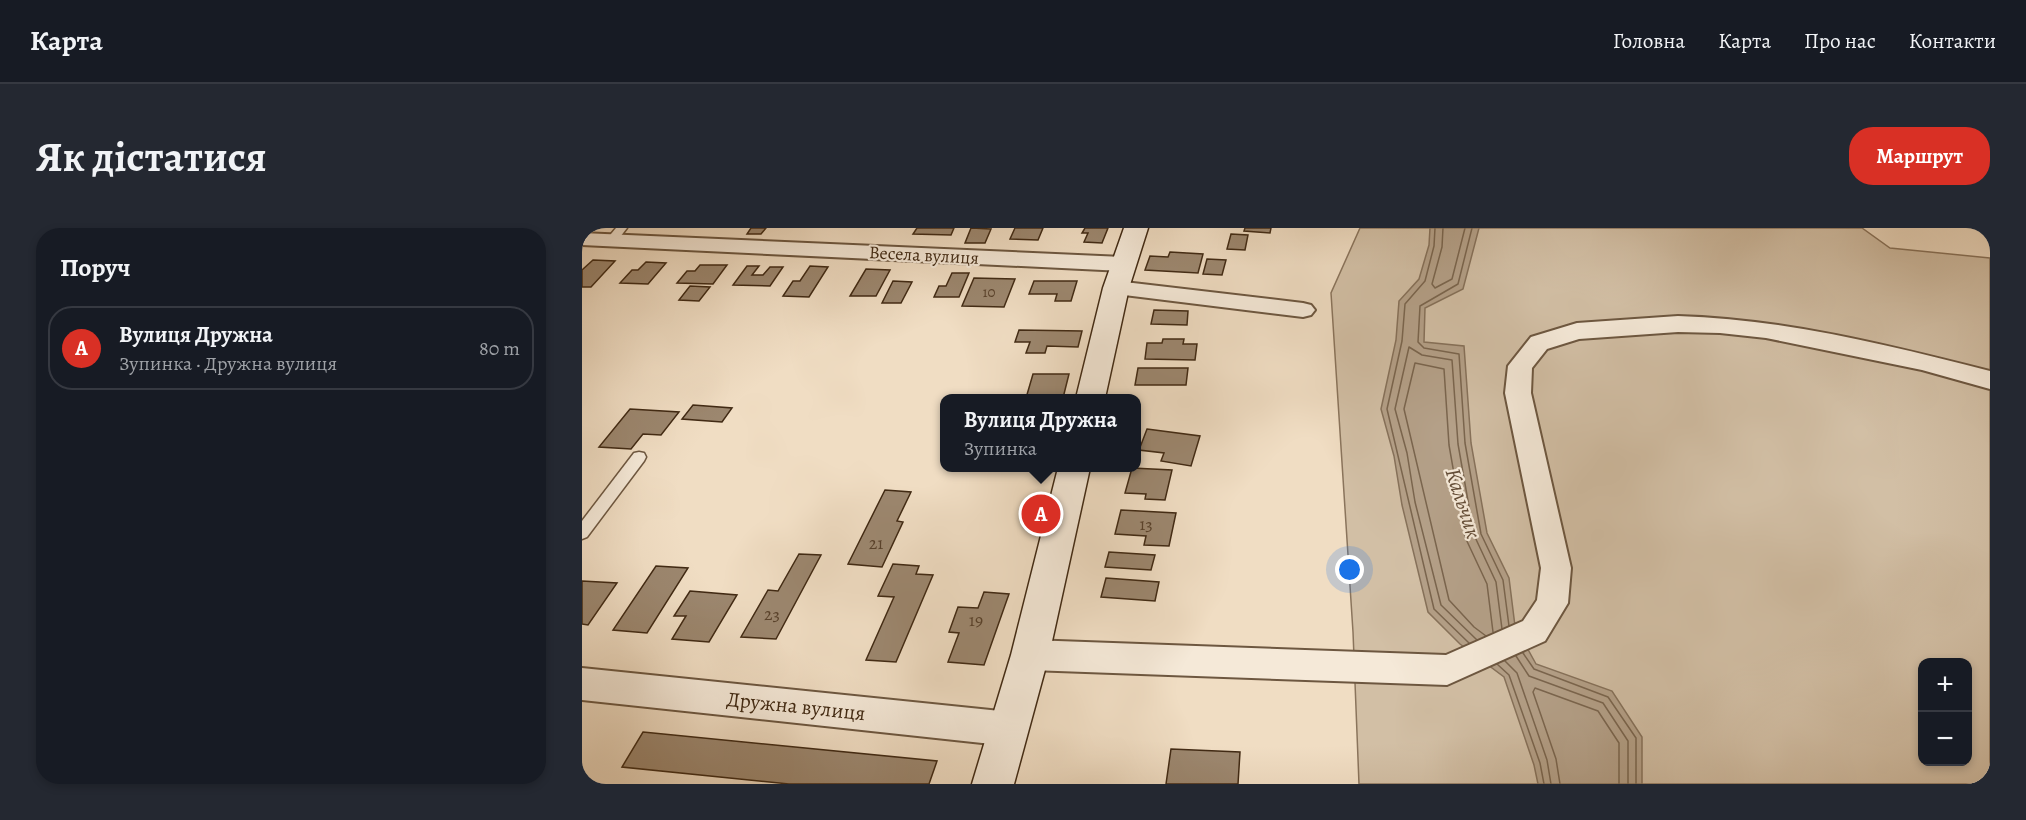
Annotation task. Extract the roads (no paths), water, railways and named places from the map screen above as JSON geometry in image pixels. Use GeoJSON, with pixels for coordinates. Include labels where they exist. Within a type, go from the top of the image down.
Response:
{"type":"FeatureCollection","features":[{"type":"Feature","properties":{"kind":"street"},"geometry":{"type":"LineString","coordinates":[[1091,394],[1120,276],[1136,228]]}},
{"type":"Feature","properties":{"kind":"street","name":"Весела вулиця"},"geometry":{"type":"LineString","coordinates":[[582,238],[617,234],[1120,276],[1303,310]]}},
{"type":"Feature","properties":{"kind":"street"},"geometry":{"type":"LineString","coordinates":[[1030,655],[1447,670],[1534,631],[1552,603],[1556,568],[1518,393],[1520,366],[1539,342],[1577,331],[1678,324],[1720,325],[1766,330],[1922,362],[1990,380]]}},
{"type":"Feature","properties":{"kind":"street"},"geometry":{"type":"LineString","coordinates":[[993,784],[1030,655],[1073,472]]}},
{"type":"Feature","properties":{"kind":"street","name":"Дружна вулиця"},"geometry":{"type":"LineString","coordinates":[[582,684],[1010,729]]}},
{"type":"Feature","properties":{"kind":"lane"},"geometry":{"type":"LineString","coordinates":[[582,533],[639,457]]}},
{"type":"Feature","properties":{"kind":"water","name":"Кальчик"},"geometry":{"type":"Polygon","coordinates":[[[1430,228],[1479,228],[1463,289],[1425,308],[1424,342],[1464,346],[1471,443],[1487,533],[1509,578],[1515,626],[1536,664],[1612,691],[1642,737],[1642,784],[1538,784],[1534,765],[1504,677],[1460,644],[1428,612],[1402,505],[1394,456],[1381,409],[1396,340],[1399,301],[1419,279],[1429,245],[1430,228]]]}},
{"type":"Feature","properties":{"kind":"place","name":"Вулиця Дружна"},"geometry":{"type":"Point","coordinates":[1041,514]}}]}
